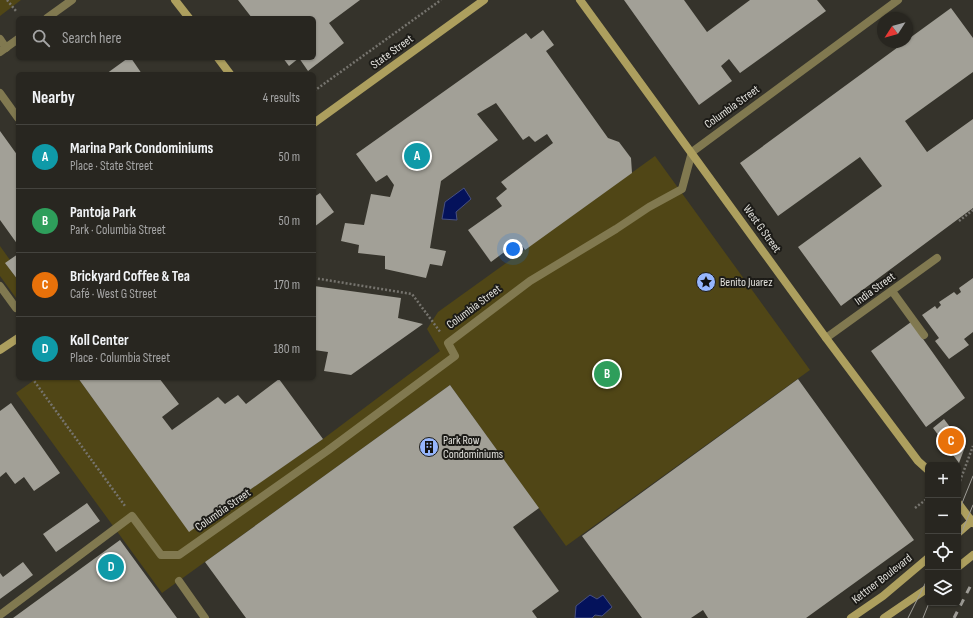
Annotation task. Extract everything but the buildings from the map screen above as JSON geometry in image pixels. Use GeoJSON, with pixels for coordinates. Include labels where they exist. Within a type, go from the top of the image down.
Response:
{"type":"FeatureCollection","features":[{"type":"Feature","properties":{"kind":"main road"},"geometry":{"type":"LineString","coordinates":[[175,0],[187,16]]}},
{"type":"Feature","properties":{"kind":"main road","name":"State Street"},"geometry":{"type":"LineString","coordinates":[[316,122],[484,0]]}},
{"type":"Feature","properties":{"kind":"main road","name":"West G Street"},"geometry":{"type":"LineString","coordinates":[[580,0],[826,338],[918,461],[925,467]]}},
{"type":"Feature","properties":{"kind":"main road"},"geometry":{"type":"LineString","coordinates":[[220,60],[228,72]]}},
{"type":"Feature","properties":{"kind":"main road"},"geometry":{"type":"LineString","coordinates":[[0,350],[16,339]]}},
{"type":"Feature","properties":{"kind":"main road"},"geometry":{"type":"LineString","coordinates":[[961,507],[973,521],[961,531]]}},
{"type":"Feature","properties":{"kind":"main road"},"geometry":{"type":"LineString","coordinates":[[961,565],[973,555]]}},
{"type":"Feature","properties":{"kind":"main road","name":"Kettner Boulevard"},"geometry":{"type":"LineString","coordinates":[[851,618],[883,596],[925,561]]}},
{"type":"Feature","properties":{"kind":"main road"},"geometry":{"type":"LineString","coordinates":[[884,618],[925,590]]}},
{"type":"Feature","properties":{"kind":"street"},"geometry":{"type":"LineString","coordinates":[[50,16],[72,0]]}},
{"type":"Feature","properties":{"kind":"street","name":"Columbia Street"},"geometry":{"type":"LineString","coordinates":[[132,516],[162,555],[180,555],[327,451],[455,356],[448,342],[530,281],[649,207],[682,189],[692,152],[898,0]]}},
{"type":"Feature","properties":{"kind":"street"},"geometry":{"type":"LineString","coordinates":[[0,39],[3,50],[16,40]]}},
{"type":"Feature","properties":{"kind":"street"},"geometry":{"type":"LineString","coordinates":[[0,93],[16,115]]}},
{"type":"Feature","properties":{"kind":"street","name":"India Street"},"geometry":{"type":"LineString","coordinates":[[826,338],[937,258]]}},
{"type":"Feature","properties":{"kind":"street"},"geometry":{"type":"LineString","coordinates":[[0,286],[16,308]]}},
{"type":"Feature","properties":{"kind":"street"},"geometry":{"type":"LineString","coordinates":[[892,291],[924,335]]}},
{"type":"Feature","properties":{"kind":"street"},"geometry":{"type":"LineString","coordinates":[[0,615],[132,516]]}},
{"type":"Feature","properties":{"kind":"street"},"geometry":{"type":"LineString","coordinates":[[178,581],[205,618]]}},
{"type":"Feature","properties":{"kind":"path"},"geometry":{"type":"LineString","coordinates":[[7,0],[16,11]]}},
{"type":"Feature","properties":{"kind":"path"},"geometry":{"type":"LineString","coordinates":[[316,90],[440,0]]}},
{"type":"Feature","properties":{"kind":"path"},"geometry":{"type":"LineString","coordinates":[[959,221],[973,210]]}},
{"type":"Feature","properties":{"kind":"path"},"geometry":{"type":"LineString","coordinates":[[316,278],[412,294],[448,342]]}},
{"type":"Feature","properties":{"kind":"path"},"geometry":{"type":"LineString","coordinates":[[33,380],[132,516]]}},
{"type":"Feature","properties":{"kind":"path"},"geometry":{"type":"LineString","coordinates":[[961,478],[973,446]]}},
{"type":"Feature","properties":{"kind":"path"},"geometry":{"type":"LineString","coordinates":[[914,508],[925,500]]}},
{"type":"Feature","properties":{"kind":"shaded area"},"geometry":{"type":"Polygon","coordinates":[[[0,0],[21,0],[0,16],[0,0]]]}},
{"type":"Feature","properties":{"kind":"shaded area"},"geometry":{"type":"Polygon","coordinates":[[[655,156],[810,370],[566,546],[450,385],[162,593],[16,393],[34,380],[79,380],[189,531],[323,439],[440,351],[427,329],[438,312],[655,156]]]}},
{"type":"Feature","properties":{"kind":"shaded area"},"geometry":{"type":"Polygon","coordinates":[[[464,188],[471,199],[456,212],[457,220],[442,219],[445,202],[464,188]]]}},
{"type":"Feature","properties":{"kind":"shaded area"},"geometry":{"type":"Polygon","coordinates":[[[0,246],[10,260],[6,264],[16,277],[16,298],[0,276],[0,246]]]}},
{"type":"Feature","properties":{"kind":"shaded area"},"geometry":{"type":"Polygon","coordinates":[[[590,595],[597,599],[603,595],[612,607],[602,616],[595,615],[592,618],[575,618],[576,606],[590,595]]]}},
{"type":"Feature","properties":{"kind":"tram line"},"geometry":{"type":"LineString","coordinates":[[961,506],[973,476]]}},
{"type":"Feature","properties":{"kind":"tram line"},"geometry":{"type":"LineString","coordinates":[[961,534],[973,505]]}},
{"type":"Feature","properties":{"kind":"tram line"},"geometry":{"type":"LineString","coordinates":[[908,618],[925,584]]}},
{"type":"Feature","properties":{"kind":"tram line"},"geometry":{"type":"LineString","coordinates":[[923,618],[928,606]]}},
{"type":"Feature","properties":{"kind":"railway"},"geometry":{"type":"LineString","coordinates":[[954,618],[973,581]]}},
{"type":"Feature","properties":{"kind":"place","name":"Marina Park Condominiums"},"geometry":{"type":"Point","coordinates":[417,156]}},
{"type":"Feature","properties":{"kind":"place","name":"Benito Juarez"},"geometry":{"type":"Point","coordinates":[706,282]}},
{"type":"Feature","properties":{"kind":"place","name":"Pantoja Park"},"geometry":{"type":"Point","coordinates":[607,374]}},
{"type":"Feature","properties":{"kind":"place","name":"Brickyard Coffee & Tea"},"geometry":{"type":"Point","coordinates":[951,441]}},
{"type":"Feature","properties":{"kind":"place","name":"Park Row Condominiums"},"geometry":{"type":"Point","coordinates":[429,447]}},
{"type":"Feature","properties":{"kind":"place","name":"Koll Center"},"geometry":{"type":"Point","coordinates":[111,567]}}]}
